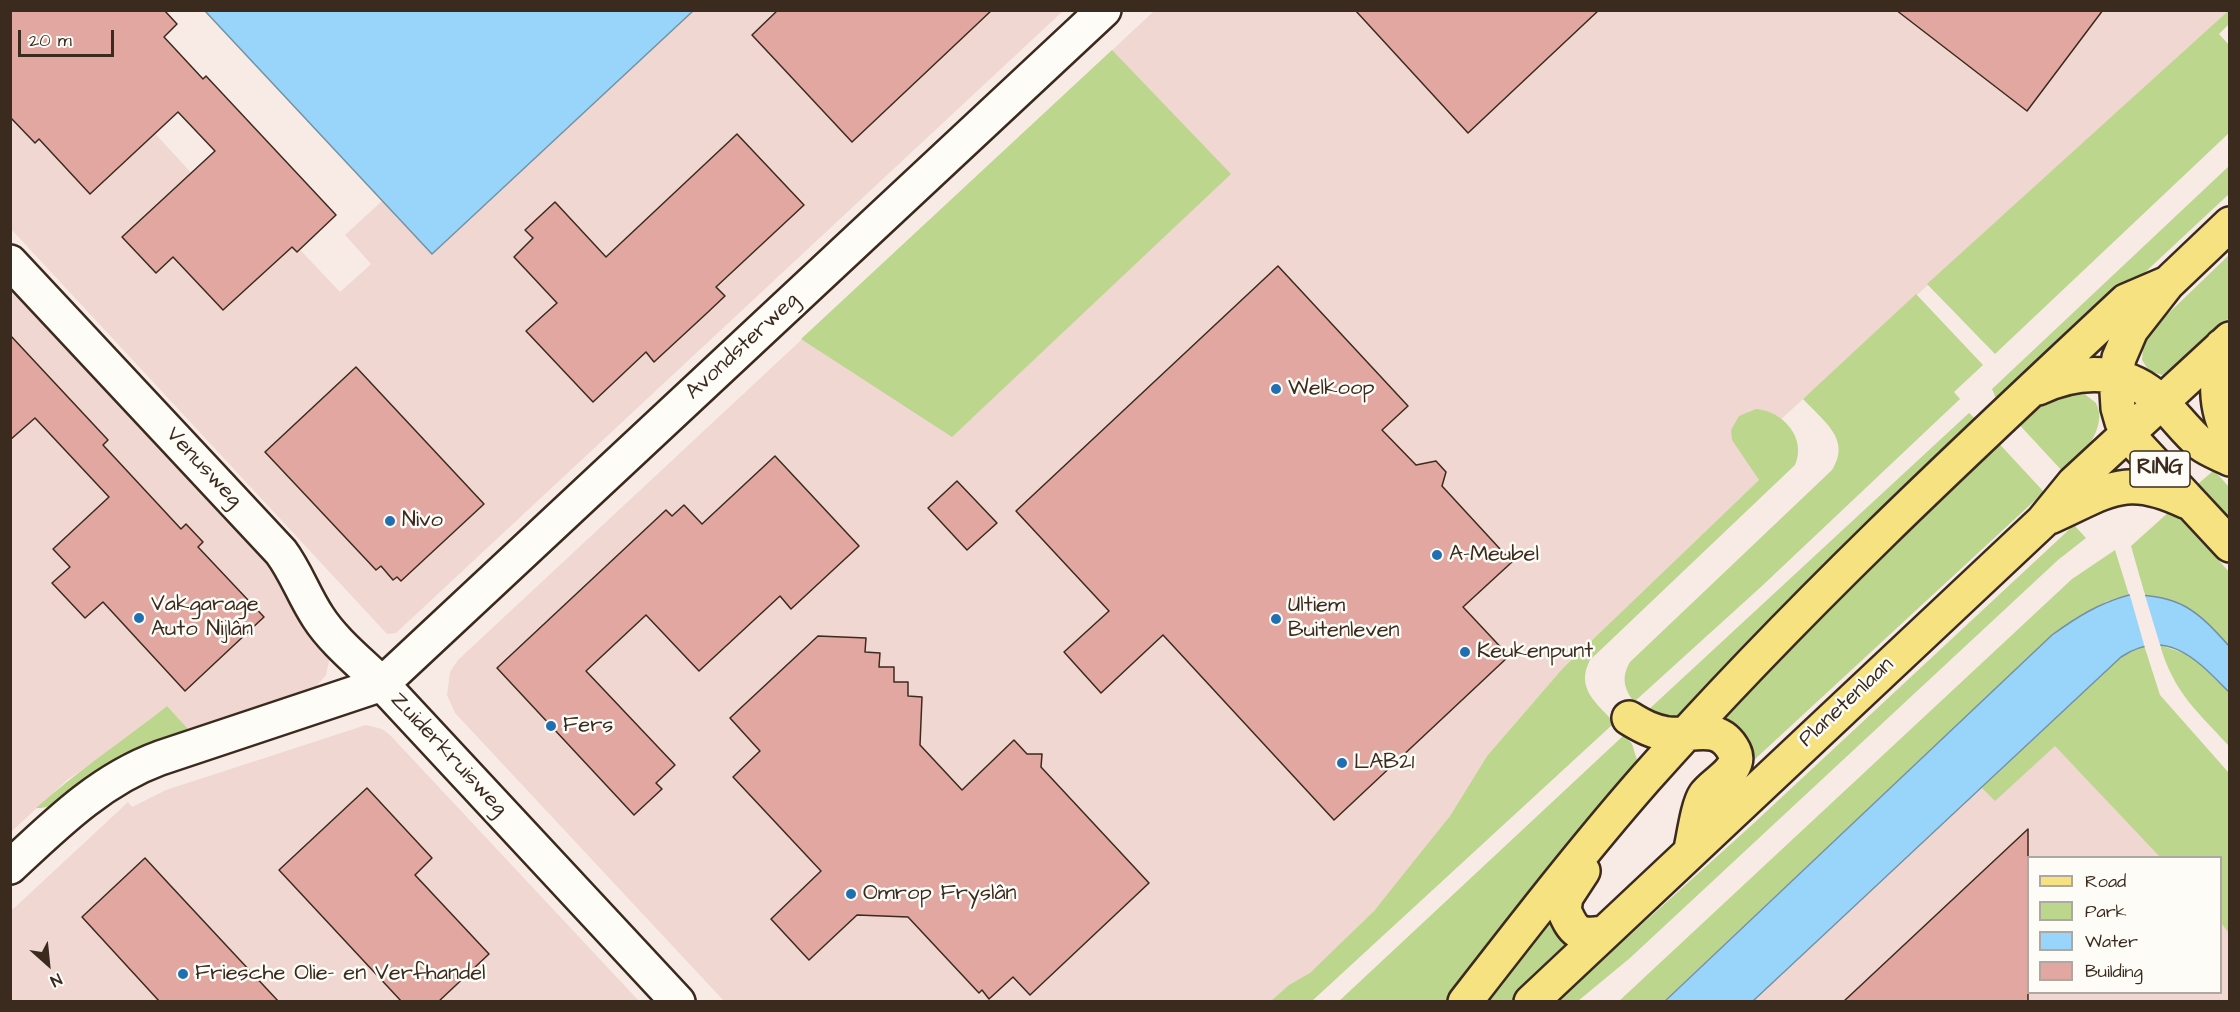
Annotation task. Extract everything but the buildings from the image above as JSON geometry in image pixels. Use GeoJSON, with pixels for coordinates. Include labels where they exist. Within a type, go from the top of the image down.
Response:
{"type":"FeatureCollection","features":[{"type":"Feature","properties":{"kind":"main road","name":"RING"},"geometry":{"type":"LineString","coordinates":[[2229,224],[2168,283],[2131,330],[2119,358],[2116,376],[2118,408],[2128,433],[2229,545]]}},
{"type":"Feature","properties":{"kind":"main road"},"geometry":{"type":"LineString","coordinates":[[1465,1002],[1596,836],[1647,777],[1849,565],[2126,301],[2168,283]]}},
{"type":"Feature","properties":{"kind":"main road","name":"Planetenlaan"},"geometry":{"type":"LineString","coordinates":[[1531,1002],[1691,849],[2043,521],[2074,483],[2226,342]]}},
{"type":"Feature","properties":{"kind":"main road","name":"Planetenlaan"},"geometry":{"type":"LineString","coordinates":[[2226,342],[2217,374],[2222,422],[2229,435]]}},
{"type":"Feature","properties":{"kind":"main road"},"geometry":{"type":"LineString","coordinates":[[2029,392],[2051,381],[2082,375],[2116,376],[2149,392],[2202,445],[2229,459]]}},
{"type":"Feature","properties":{"kind":"main road"},"geometry":{"type":"LineString","coordinates":[[2043,521],[2102,493],[2132,486],[2146,486],[2166,492],[2193,505]]}},
{"type":"Feature","properties":{"kind":"main road"},"geometry":{"type":"LineString","coordinates":[[1647,777],[1649,759],[1629,718],[1649,730],[1687,734],[1709,730],[1725,738],[1735,755],[1731,770],[1704,795],[1691,849]]}},
{"type":"Feature","properties":{"kind":"main road"},"geometry":{"type":"LineString","coordinates":[[1596,836],[1580,879],[1566,897],[1564,910],[1577,931],[1587,935],[1602,933]]}},
{"type":"Feature","properties":{"kind":"street","name":"Avondsterweg"},"geometry":{"type":"LineString","coordinates":[[382,684],[1104,10]]}},
{"type":"Feature","properties":{"kind":"street","name":"Venusweg"},"geometry":{"type":"LineString","coordinates":[[10,262],[281,552],[294,570],[318,617],[382,684]]}},
{"type":"Feature","properties":{"kind":"street","name":"Zuiderkruisweg"},"geometry":{"type":"LineString","coordinates":[[10,867],[73,808],[126,774],[160,758],[382,684],[678,1002]]}},
{"type":"Feature","properties":{"kind":"shaded area"},"geometry":{"type":"Polygon","coordinates":[[[11,11],[42,11],[233,218],[253,200],[340,292],[371,264],[345,235],[382,201],[432,254],[693,11],[1063,11],[396,633],[387,634],[11,229],[11,11]]]}},
{"type":"Feature","properties":{"kind":"shaded area"},"geometry":{"type":"Polygon","coordinates":[[[1154,11],[2228,11],[1743,454],[1759,480],[1563,668],[1487,756],[1450,816],[1409,870],[1374,911],[1285,1001],[724,1001],[455,713],[447,695],[450,672],[458,660],[1154,11]]]}},
{"type":"Feature","properties":{"kind":"shaded area"},"geometry":{"type":"Polygon","coordinates":[[[10,286],[271,564],[327,654],[329,661],[326,675],[315,688],[308,692],[190,731],[167,706],[114,748],[67,780],[11,832],[10,286]]]}},
{"type":"Feature","properties":{"kind":"shaded area"},"geometry":{"type":"Polygon","coordinates":[[[2087,690],[2229,842],[2229,1001],[1753,1002],[2087,690]]]}},
{"type":"Feature","properties":{"kind":"shaded area"},"geometry":{"type":"Polygon","coordinates":[[[366,725],[382,729],[390,735],[639,1001],[11,1002],[11,911],[128,802],[132,807],[166,790],[366,725]]]}},
{"type":"Feature","properties":{"kind":"green space"},"geometry":{"type":"Polygon","coordinates":[[[2228,11],[2229,24],[2219,34],[2229,45],[2229,133],[1995,354],[1927,284],[2228,11]]]}},
{"type":"Feature","properties":{"kind":"green space"},"geometry":{"type":"Polygon","coordinates":[[[1112,50],[1231,174],[952,437],[801,339],[1112,50]]]}},
{"type":"Feature","properties":{"kind":"green space"},"geometry":{"type":"Polygon","coordinates":[[[2229,166],[2229,194],[2052,359],[1997,401],[1992,389],[2229,166]]]}},
{"type":"Feature","properties":{"kind":"green space"},"geometry":{"type":"Polygon","coordinates":[[[2229,255],[2229,318],[2181,364],[2162,375],[2149,371],[2142,360],[2143,347],[2148,333],[2229,255]]]}},
{"type":"Feature","properties":{"kind":"green space"},"geometry":{"type":"Polygon","coordinates":[[[1916,294],[1983,365],[1954,392],[1960,399],[1763,585],[1634,702],[1625,683],[1625,673],[1630,662],[1832,470],[1839,449],[1837,440],[1826,423],[1803,399],[1916,294]]]}},
{"type":"Feature","properties":{"kind":"green space"},"geometry":{"type":"Polygon","coordinates":[[[2081,391],[2096,403],[2099,422],[2085,451],[2064,473],[2014,419],[2041,401],[2081,391]]]}},
{"type":"Feature","properties":{"kind":"green space"},"geometry":{"type":"Polygon","coordinates":[[[1756,409],[1775,415],[1790,428],[1798,445],[1795,465],[1590,660],[1586,670],[1586,686],[1593,700],[1612,720],[1612,725],[1312,1001],[1271,1001],[1289,985],[1310,973],[1374,911],[1450,816],[1487,756],[1563,668],[1759,480],[1732,440],[1731,430],[1739,416],[1756,409]]]}},
{"type":"Feature","properties":{"kind":"green space"},"geometry":{"type":"Polygon","coordinates":[[[1969,413],[1982,425],[1696,709],[1673,721],[1646,712],[1969,413]]]}},
{"type":"Feature","properties":{"kind":"green space"},"geometry":{"type":"Polygon","coordinates":[[[1993,437],[2044,492],[1753,761],[1738,729],[1721,716],[1993,437]]]}},
{"type":"Feature","properties":{"kind":"green space"},"geometry":{"type":"Polygon","coordinates":[[[2214,470],[2229,487],[2229,518],[2198,484],[2214,470]]]}},
{"type":"Feature","properties":{"kind":"green space"},"geometry":{"type":"Polygon","coordinates":[[[2170,511],[2190,527],[2229,572],[2229,646],[2210,625],[2193,612],[2173,602],[2145,595],[2131,546],[2170,511]]]}},
{"type":"Feature","properties":{"kind":"green space"},"geometry":{"type":"Polygon","coordinates":[[[2074,525],[2086,538],[2058,560],[1630,958],[1578,1001],[1556,1002],[1754,823],[2074,525]]]}},
{"type":"Feature","properties":{"kind":"green space"},"geometry":{"type":"Polygon","coordinates":[[[2115,550],[2129,595],[2107,601],[2052,635],[1664,1001],[1618,1002],[2072,579],[2115,550]]]}},
{"type":"Feature","properties":{"kind":"green space"},"geometry":{"type":"Polygon","coordinates":[[[2144,645],[2160,695],[2229,773],[2229,933],[2222,924],[2222,856],[2159,856],[2055,746],[1995,801],[1982,788],[2121,657],[2144,645]]]}},
{"type":"Feature","properties":{"kind":"green space"},"geometry":{"type":"Polygon","coordinates":[[[2160,645],[2192,656],[2229,692],[2229,746],[2180,689],[2172,676],[2160,645]]]}},
{"type":"Feature","properties":{"kind":"green space"},"geometry":{"type":"Polygon","coordinates":[[[167,706],[190,731],[145,747],[116,761],[88,777],[48,807],[36,808],[68,781],[167,706]]]}},
{"type":"Feature","properties":{"kind":"green space"},"geometry":{"type":"Polygon","coordinates":[[[1624,735],[1632,744],[1638,763],[1453,1001],[1338,1002],[1624,735]]]}},
{"type":"Feature","properties":{"kind":"green space"},"geometry":{"type":"Polygon","coordinates":[[[1547,914],[1556,932],[1573,947],[1520,1001],[1477,1002],[1547,914]]]}},
{"type":"Feature","properties":{"kind":"water"},"geometry":{"type":"Polygon","coordinates":[[[205,11],[693,11],[432,254],[205,11]]]}},
{"type":"Feature","properties":{"kind":"water"},"geometry":{"type":"Polygon","coordinates":[[[2129,595],[2146,595],[2174,601],[2197,614],[2207,623],[2229,646],[2229,692],[2194,659],[2168,646],[2153,645],[2138,648],[2121,657],[1753,1001],[1664,1002],[2052,635],[2089,611],[2129,595]]]}},
{"type":"Feature","properties":{"kind":"pier"},"geometry":{"type":"Polygon","coordinates":[[[2129,592],[2144,592],[2161,648],[2145,648],[2129,592]]]}},
{"type":"Feature","properties":{"kind":"place","name":"Welkoop"},"geometry":{"type":"Point","coordinates":[1276,389]}},
{"type":"Feature","properties":{"kind":"place","name":"Nivo"},"geometry":{"type":"Point","coordinates":[390,521]}},
{"type":"Feature","properties":{"kind":"place","name":"A-Meubel"},"geometry":{"type":"Point","coordinates":[1437,555]}},
{"type":"Feature","properties":{"kind":"place","name":"Vakgarage Auto Nijlân"},"geometry":{"type":"Point","coordinates":[139,618]}},
{"type":"Feature","properties":{"kind":"place","name":"Ultiem Buitenleven"},"geometry":{"type":"Point","coordinates":[1276,619]}},
{"type":"Feature","properties":{"kind":"place","name":"Keukenpunt"},"geometry":{"type":"Point","coordinates":[1465,652]}},
{"type":"Feature","properties":{"kind":"place","name":"Fers"},"geometry":{"type":"Point","coordinates":[551,726]}},
{"type":"Feature","properties":{"kind":"place","name":"LAB21"},"geometry":{"type":"Point","coordinates":[1342,763]}},
{"type":"Feature","properties":{"kind":"place","name":"Omrop Fryslân"},"geometry":{"type":"Point","coordinates":[851,894]}},
{"type":"Feature","properties":{"kind":"place","name":"Friesche Olie- en Verfhandel"},"geometry":{"type":"Point","coordinates":[183,974]}}]}
